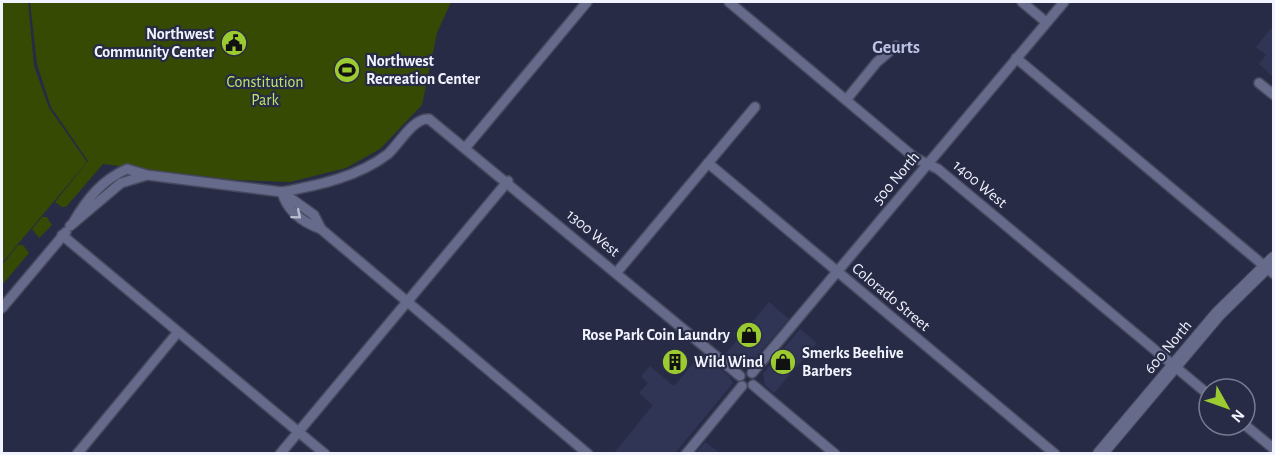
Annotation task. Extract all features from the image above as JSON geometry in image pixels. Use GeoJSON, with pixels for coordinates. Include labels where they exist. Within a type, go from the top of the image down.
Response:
{"type":"FeatureCollection","features":[{"type":"Feature","properties":{"kind":"main road","name":"600 North"},"geometry":{"type":"LineString","coordinates":[[1100,453],[1229,302],[1271,266]]}},
{"type":"Feature","properties":{"kind":"street"},"geometry":{"type":"LineString","coordinates":[[466,147],[587,2]]}},
{"type":"Feature","properties":{"kind":"street","name":"1400 West"},"geometry":{"type":"LineString","coordinates":[[729,2],[915,158],[938,169],[1197,385]]}},
{"type":"Feature","properties":{"kind":"street"},"geometry":{"type":"LineString","coordinates":[[1022,2],[1046,22]]}},
{"type":"Feature","properties":{"kind":"street","name":"500 North"},"geometry":{"type":"LineString","coordinates":[[753,373],[1064,2]]}},
{"type":"Feature","properties":{"kind":"street"},"geometry":{"type":"LineString","coordinates":[[846,100],[878,62],[896,46]]}},
{"type":"Feature","properties":{"kind":"street"},"geometry":{"type":"LineString","coordinates":[[1016,58],[1271,266]]}},
{"type":"Feature","properties":{"kind":"street"},"geometry":{"type":"LineString","coordinates":[[1259,83],[1274,95]]}},
{"type":"Feature","properties":{"kind":"street"},"geometry":{"type":"LineString","coordinates":[[616,272],[755,107]]}},
{"type":"Feature","properties":{"kind":"street","name":"1300 West"},"geometry":{"type":"LineString","coordinates":[[282,192],[312,186],[361,170],[388,153],[417,123],[425,118],[437,123],[740,375]]}},
{"type":"Feature","properties":{"kind":"street","name":"Colorado Street"},"geometry":{"type":"LineString","coordinates":[[708,163],[1055,453]]}},
{"type":"Feature","properties":{"kind":"street"},"geometry":{"type":"LineString","coordinates":[[2,308],[70,226],[87,200],[105,180],[127,169],[147,175],[282,192],[285,205],[307,224],[321,229],[588,453]]}},
{"type":"Feature","properties":{"kind":"street"},"geometry":{"type":"LineString","coordinates":[[70,226],[96,207],[113,188],[129,179],[147,175]]}},
{"type":"Feature","properties":{"kind":"street"},"geometry":{"type":"LineString","coordinates":[[280,453],[508,182]]}},
{"type":"Feature","properties":{"kind":"street"},"geometry":{"type":"LineString","coordinates":[[62,236],[325,453]]}},
{"type":"Feature","properties":{"kind":"street"},"geometry":{"type":"LineString","coordinates":[[77,453],[178,332]]}},
{"type":"Feature","properties":{"kind":"street"},"geometry":{"type":"LineString","coordinates":[[746,371],[753,373],[755,379],[753,385],[747,388],[742,386],[740,375],[746,371]]}},
{"type":"Feature","properties":{"kind":"street"},"geometry":{"type":"LineString","coordinates":[[753,385],[835,453]]}},
{"type":"Feature","properties":{"kind":"street"},"geometry":{"type":"LineString","coordinates":[[686,453],[742,386]]}},
{"type":"Feature","properties":{"kind":"street"},"geometry":{"type":"LineString","coordinates":[[1257,435],[1274,449]]}},
{"type":"Feature","properties":{"kind":"shaded area"},"geometry":{"type":"Polygon","coordinates":[[[1273,26],[1273,77],[1259,64],[1266,55],[1256,47],[1273,26]]]}},
{"type":"Feature","properties":{"kind":"shaded area"},"geometry":{"type":"Polygon","coordinates":[[[769,302],[789,319],[751,363],[740,364],[726,353],[769,302]]]}},
{"type":"Feature","properties":{"kind":"shaded area"},"geometry":{"type":"Polygon","coordinates":[[[800,329],[817,343],[774,393],[765,385],[763,374],[800,329]]]}},
{"type":"Feature","properties":{"kind":"shaded area"},"geometry":{"type":"Polygon","coordinates":[[[702,353],[729,376],[733,383],[675,453],[614,453],[653,405],[639,393],[648,383],[641,376],[650,366],[674,386],[702,353]]]}},
{"type":"Feature","properties":{"kind":"shaded area"},"geometry":{"type":"Polygon","coordinates":[[[705,442],[720,453],[696,453],[705,442]]]}},
{"type":"Feature","properties":{"kind":"green space"},"geometry":{"type":"Polygon","coordinates":[[[2,2],[28,2],[34,66],[49,108],[87,162],[2,263],[2,2]]]}},
{"type":"Feature","properties":{"kind":"green space","name":"Constitution Park"},"geometry":{"type":"Polygon","coordinates":[[[30,2],[451,2],[437,33],[422,105],[380,149],[346,168],[290,182],[236,180],[103,164],[66,207],[62,207],[55,202],[88,161],[51,107],[37,64],[30,2]]]}},
{"type":"Feature","properties":{"kind":"green space"},"geometry":{"type":"Polygon","coordinates":[[[42,217],[47,217],[52,225],[39,238],[32,229],[42,217]]]}},
{"type":"Feature","properties":{"kind":"green space"},"geometry":{"type":"Polygon","coordinates":[[[18,245],[23,245],[29,253],[2,285],[2,265],[18,245]]]}},
{"type":"Feature","properties":{"kind":"place","name":"Northwest Community Center"},"geometry":{"type":"Point","coordinates":[234,43]}},
{"type":"Feature","properties":{"kind":"place","name":"Northwest Recreation Center"},"geometry":{"type":"Point","coordinates":[347,70]}},
{"type":"Feature","properties":{"kind":"place","name":"Rose Park Coin Laundry"},"geometry":{"type":"Point","coordinates":[749,335]}},
{"type":"Feature","properties":{"kind":"place","name":"Wild Wind"},"geometry":{"type":"Point","coordinates":[675,362]}},
{"type":"Feature","properties":{"kind":"place","name":"Smerks Beehive Barbers"},"geometry":{"type":"Point","coordinates":[783,362]}},
{"type":"Feature","properties":{"kind":"district","name":"Geurts"},"geometry":{"type":"Point","coordinates":[896,48]}}]}
